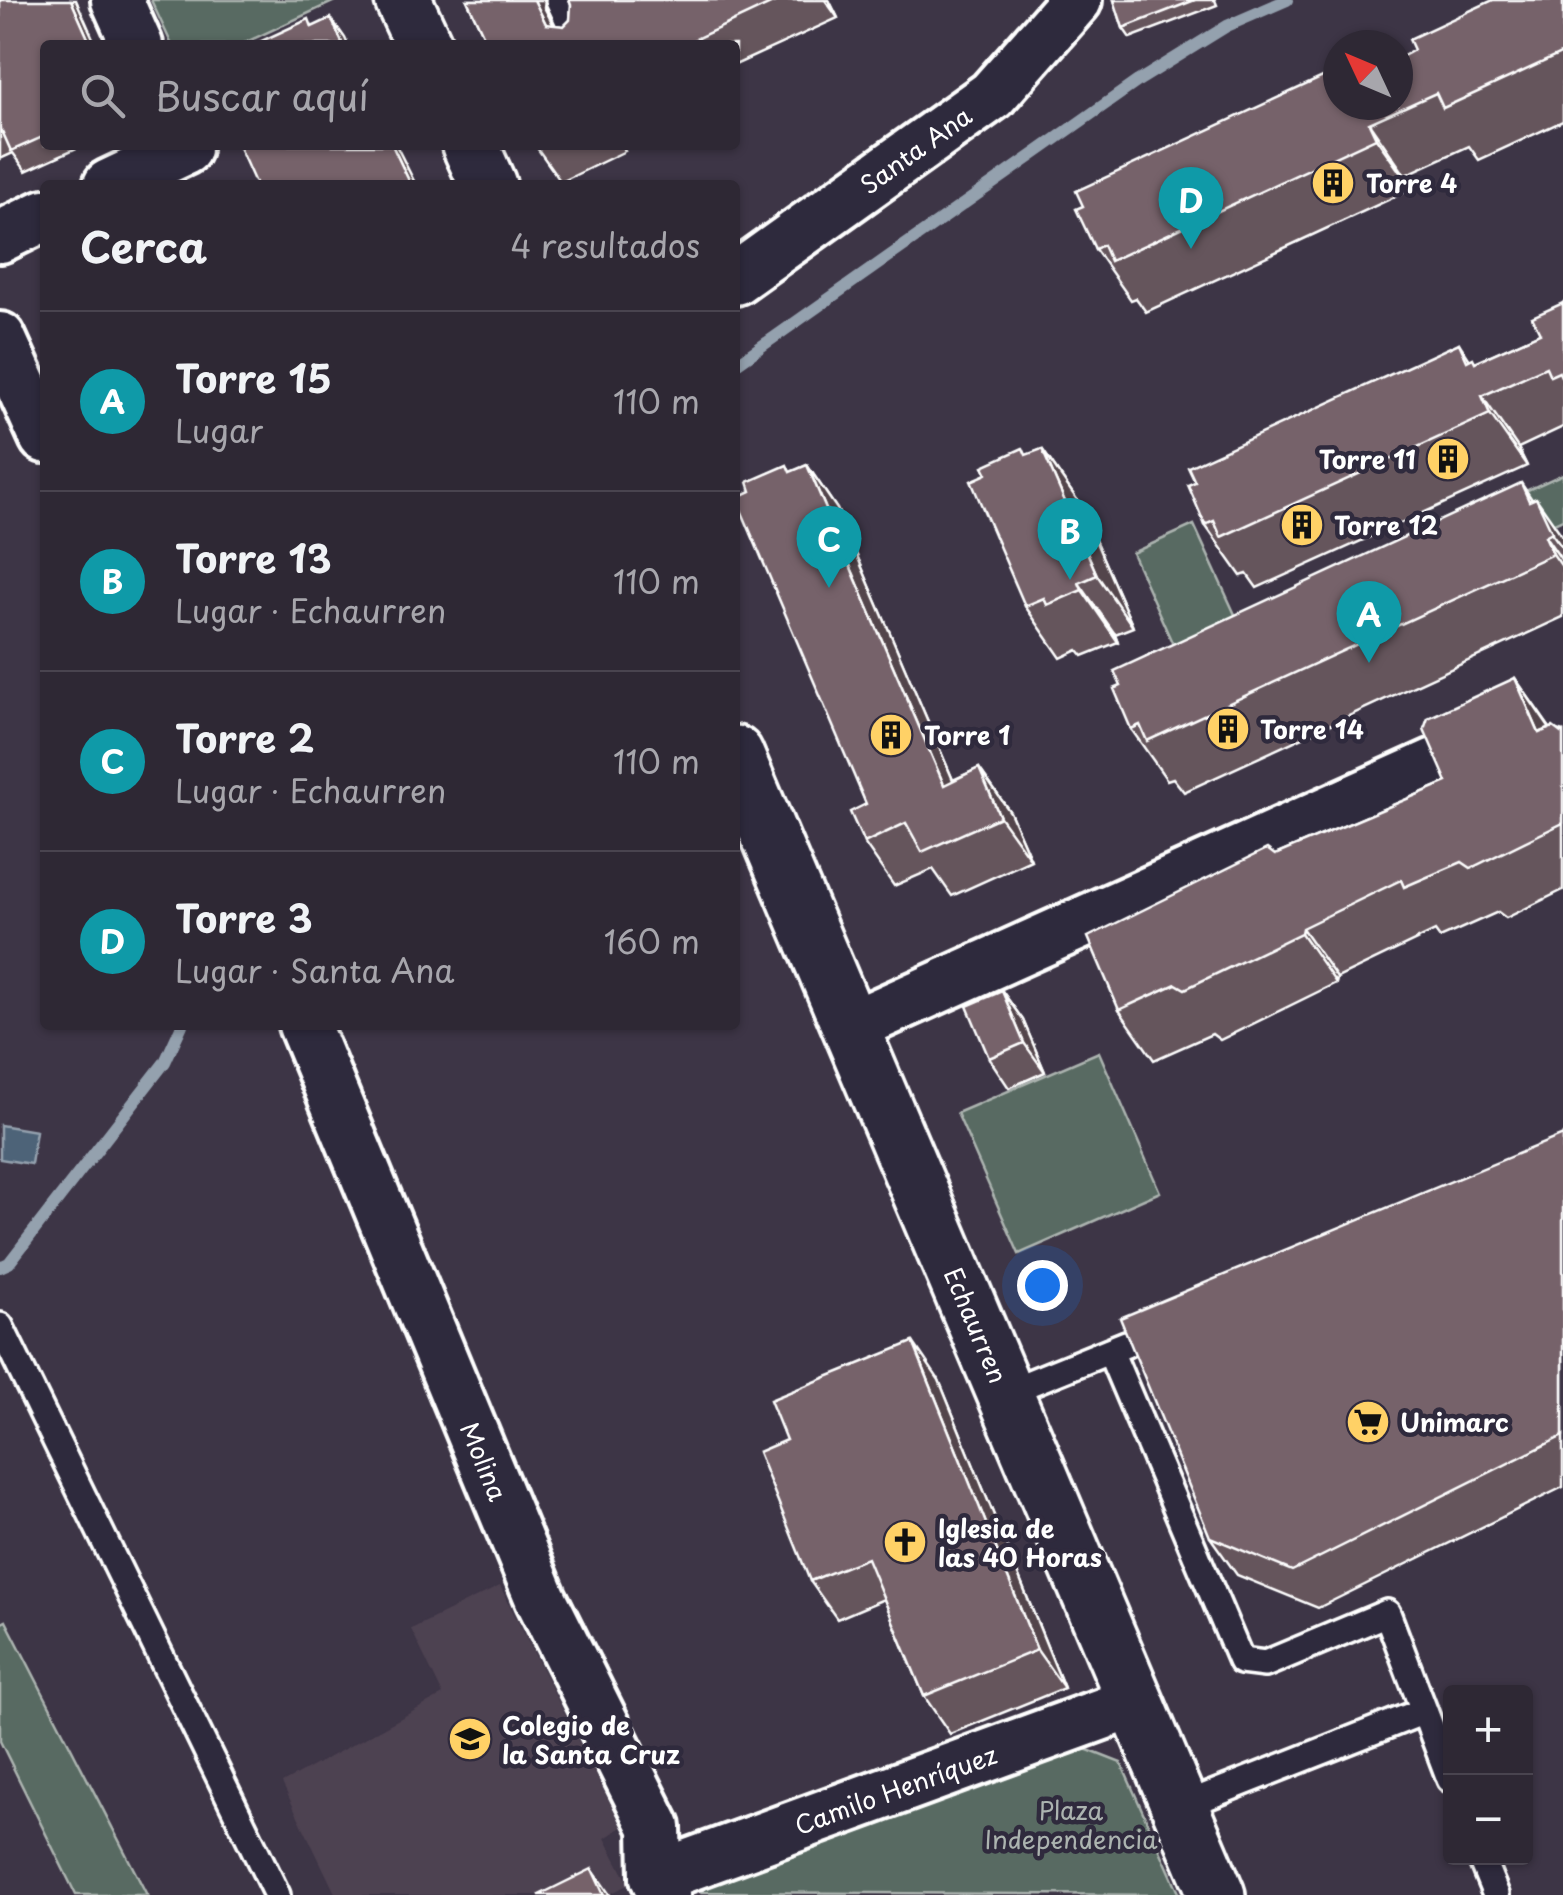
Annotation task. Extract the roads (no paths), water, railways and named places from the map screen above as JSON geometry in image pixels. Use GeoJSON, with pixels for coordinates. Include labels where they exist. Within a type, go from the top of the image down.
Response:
{"type":"FeatureCollection","features":[{"type":"Feature","properties":{"kind":"street"},"geometry":{"type":"LineString","coordinates":[[117,0],[136,40]]}},
{"type":"Feature","properties":{"kind":"street"},"geometry":{"type":"LineString","coordinates":[[403,0],[422,40]]}},
{"type":"Feature","properties":{"kind":"street","name":"Santa Ana"},"geometry":{"type":"LineString","coordinates":[[740,275],[992,95],[1076,0]]}},
{"type":"Feature","properties":{"kind":"street"},"geometry":{"type":"LineString","coordinates":[[472,150],[486,180]]}},
{"type":"Feature","properties":{"kind":"street"},"geometry":{"type":"LineString","coordinates":[[125,180],[190,160]]}},
{"type":"Feature","properties":{"kind":"street"},"geometry":{"type":"LineString","coordinates":[[0,237],[40,218]]}},
{"type":"Feature","properties":{"kind":"street"},"geometry":{"type":"LineString","coordinates":[[0,338],[40,426]]}},
{"type":"Feature","properties":{"kind":"street"},"geometry":{"type":"LineString","coordinates":[[850,1026],[1435,764]]}},
{"type":"Feature","properties":{"kind":"street","name":"Echaurren"},"geometry":{"type":"LineString","coordinates":[[740,766],[1217,1895]]}},
{"type":"Feature","properties":{"kind":"street","name":"Molina"},"geometry":{"type":"LineString","coordinates":[[306,1030],[541,1599],[655,1827],[660,1886]]}},
{"type":"Feature","properties":{"kind":"street","name":"Camilo Henríquez"},"geometry":{"type":"LineString","coordinates":[[660,1886],[1135,1702]]}},
{"type":"Feature","properties":{"kind":"lane"},"geometry":{"type":"LineString","coordinates":[[559,0],[578,40]]}},
{"type":"Feature","properties":{"kind":"lane"},"geometry":{"type":"LineString","coordinates":[[0,1326],[277,1895]]}},
{"type":"Feature","properties":{"kind":"lane"},"geometry":{"type":"LineString","coordinates":[[1005,1393],[1157,1331]]}},
{"type":"Feature","properties":{"kind":"lane"},"geometry":{"type":"LineString","coordinates":[[1110,1350],[1241,1661],[1265,1664],[1387,1613],[1448,1775]]}},
{"type":"Feature","properties":{"kind":"lane"},"geometry":{"type":"LineString","coordinates":[[1180,1808],[1424,1710]]}},
{"type":"Feature","properties":{"kind":"lane"},"geometry":{"type":"LineString","coordinates":[[1484,1865],[1496,1895]]}},
{"type":"Feature","properties":{"kind":"water"},"geometry":{"type":"Polygon","coordinates":[[[0,1125],[36,1131],[31,1164],[0,1159],[0,1125]]]}},
{"type":"Feature","properties":{"kind":"waterway"},"geometry":{"type":"LineString","coordinates":[[740,361],[1138,81],[1227,26],[1287,0]]}},
{"type":"Feature","properties":{"kind":"waterway"},"geometry":{"type":"LineString","coordinates":[[0,1267],[9,1263],[165,1062],[180,1030]]}},
{"type":"Feature","properties":{"kind":"place","name":"Torre 4"},"geometry":{"type":"Point","coordinates":[1333,183]}},
{"type":"Feature","properties":{"kind":"place","name":"Torre 3"},"geometry":{"type":"Point","coordinates":[1191,249]}},
{"type":"Feature","properties":{"kind":"place","name":"Torre 11"},"geometry":{"type":"Point","coordinates":[1448,459]}},
{"type":"Feature","properties":{"kind":"place","name":"Torre 12"},"geometry":{"type":"Point","coordinates":[1302,525]}},
{"type":"Feature","properties":{"kind":"place","name":"Torre 13"},"geometry":{"type":"Point","coordinates":[1070,580]}},
{"type":"Feature","properties":{"kind":"place","name":"Torre 2"},"geometry":{"type":"Point","coordinates":[829,588]}},
{"type":"Feature","properties":{"kind":"place","name":"Torre 15"},"geometry":{"type":"Point","coordinates":[1369,663]}},
{"type":"Feature","properties":{"kind":"place","name":"Torre 14"},"geometry":{"type":"Point","coordinates":[1228,729]}},
{"type":"Feature","properties":{"kind":"place","name":"Torre 1"},"geometry":{"type":"Point","coordinates":[891,735]}},
{"type":"Feature","properties":{"kind":"place","name":"Unimarc"},"geometry":{"type":"Point","coordinates":[1368,1422]}},
{"type":"Feature","properties":{"kind":"place","name":"Iglesia de las 40 Horas"},"geometry":{"type":"Point","coordinates":[905,1542]}},
{"type":"Feature","properties":{"kind":"place","name":"Colegio de la Santa Cruz"},"geometry":{"type":"Point","coordinates":[470,1739]}},
{"type":"Feature","properties":{"kind":"park label","name":"Plaza Independencia"},"geometry":{"type":"Point","coordinates":[1071,1824]}}]}
